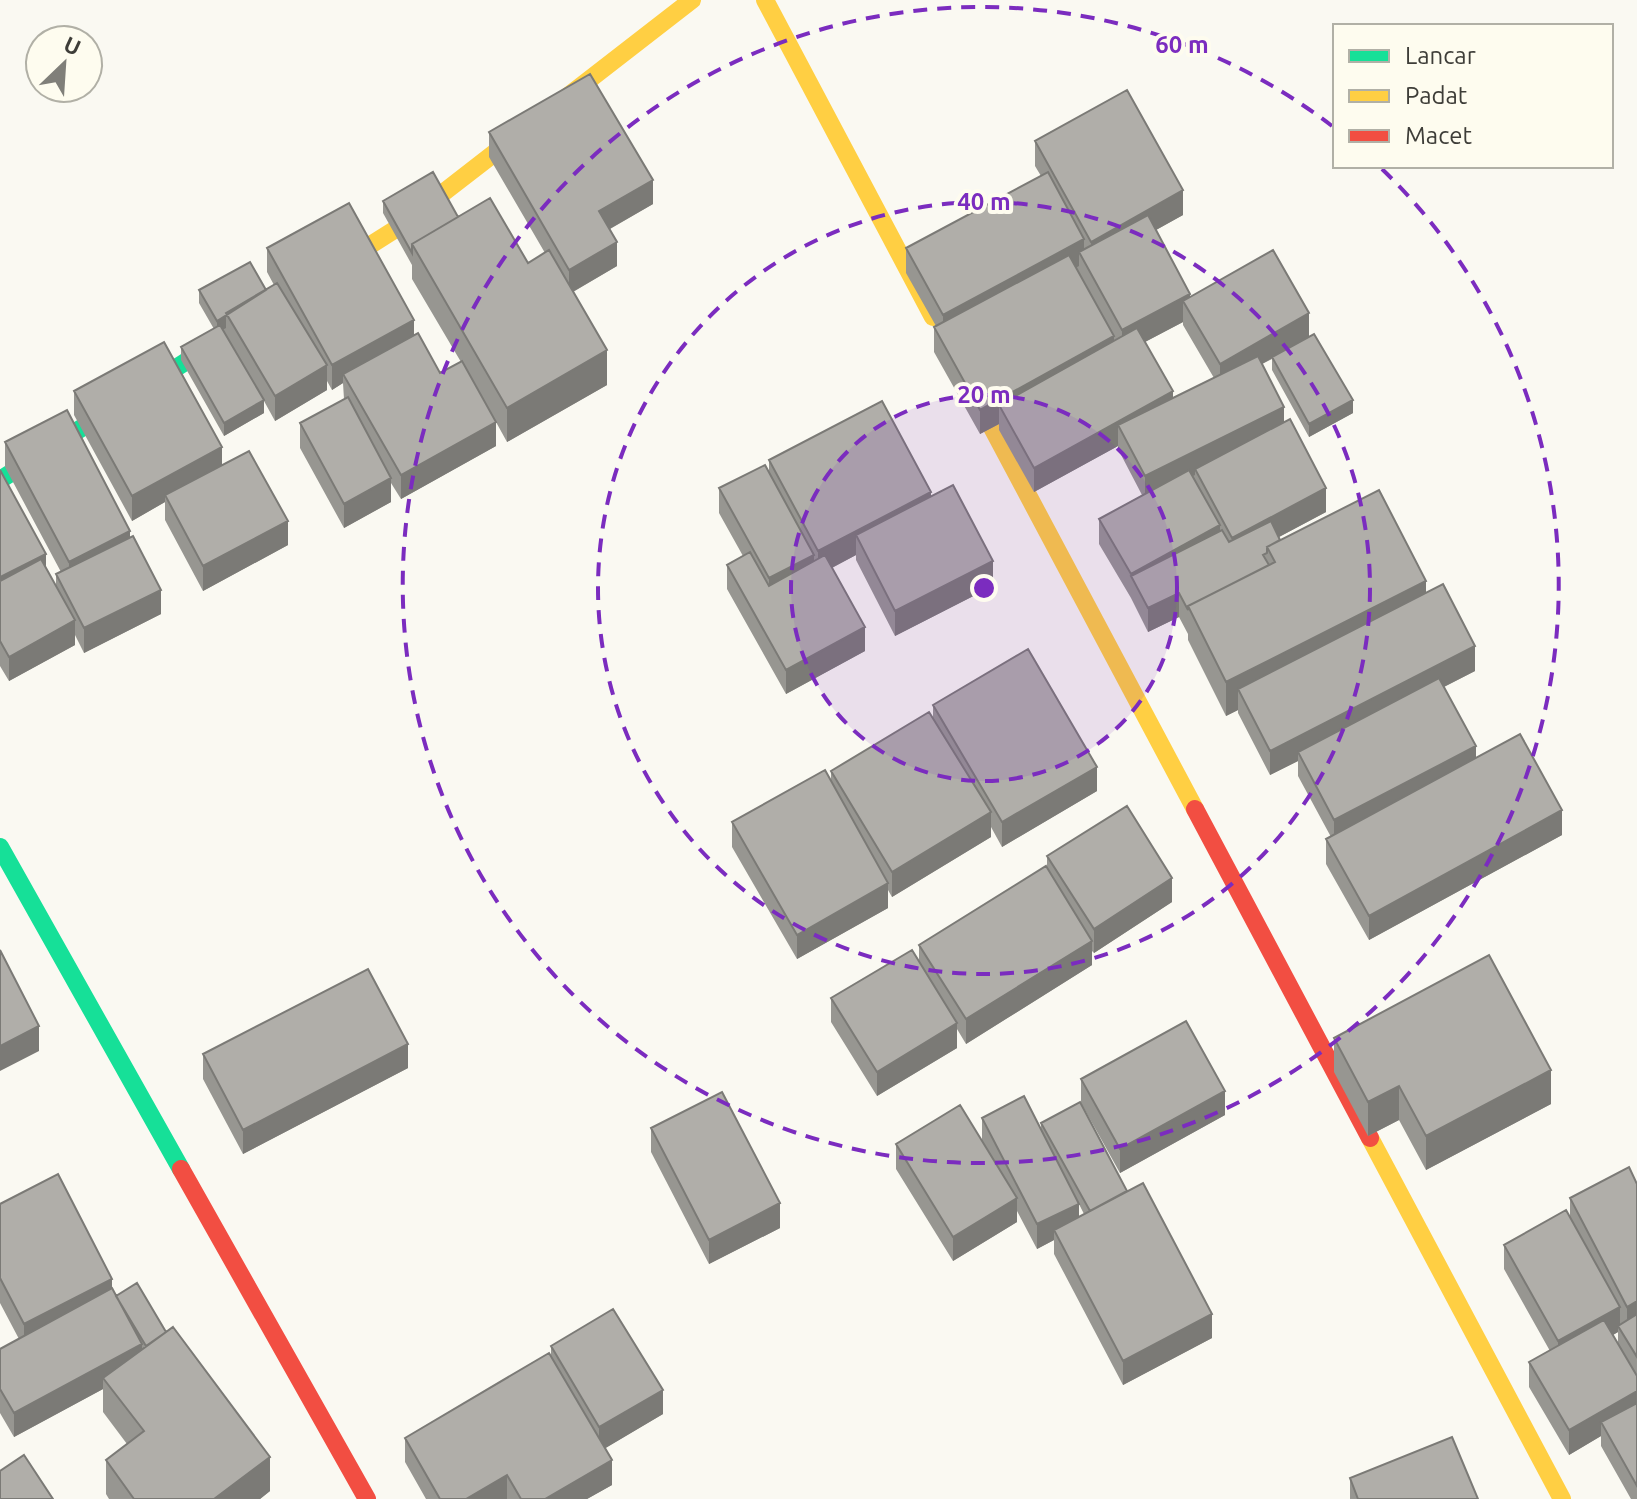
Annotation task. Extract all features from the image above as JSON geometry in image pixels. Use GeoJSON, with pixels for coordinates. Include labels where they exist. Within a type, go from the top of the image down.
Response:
{"type":"FeatureCollection","features":[{"type":"Feature","properties":{"kind":"street"},"geometry":{"type":"LineString","coordinates":[[306,286],[399,227],[692,0]]}},
{"type":"Feature","properties":{"kind":"street"},"geometry":{"type":"LineString","coordinates":[[765,0],[943,336]]}},
{"type":"Feature","properties":{"kind":"street"},"geometry":{"type":"LineString","coordinates":[[0,480],[253,319]]}},
{"type":"Feature","properties":{"kind":"street"},"geometry":{"type":"LineString","coordinates":[[958,364],[1562,1499]]}},
{"type":"Feature","properties":{"kind":"street"},"geometry":{"type":"LineString","coordinates":[[0,847],[367,1499]]}},
{"type":"Feature","properties":{"kind":"building"},"geometry":{"type":"Polygon","coordinates":[[[590,74],[653,180],[599,211],[617,242],[569,270],[489,132],[590,74]]]}},
{"type":"Feature","properties":{"kind":"building"},"geometry":{"type":"Polygon","coordinates":[[[1127,90],[1183,190],[1091,242],[1035,141],[1127,90]]]}},
{"type":"Feature","properties":{"kind":"building"},"geometry":{"type":"Polygon","coordinates":[[[433,172],[458,217],[412,244],[412,253],[383,201],[433,172]]]}},
{"type":"Feature","properties":{"kind":"building"},"geometry":{"type":"Polygon","coordinates":[[[1048,172],[1084,239],[943,315],[906,248],[1048,172]]]}},
{"type":"Feature","properties":{"kind":"building"},"geometry":{"type":"Polygon","coordinates":[[[490,198],[528,263],[549,250],[607,350],[507,408],[412,244],[490,198]]]}},
{"type":"Feature","properties":{"kind":"building"},"geometry":{"type":"Polygon","coordinates":[[[349,203],[414,320],[332,365],[267,248],[349,203]]]}},
{"type":"Feature","properties":{"kind":"building"},"geometry":{"type":"Polygon","coordinates":[[[1148,215],[1190,294],[1122,330],[1079,252],[1148,215]]]}},
{"type":"Feature","properties":{"kind":"building"},"geometry":{"type":"Polygon","coordinates":[[[1273,250],[1309,313],[1220,364],[1183,301],[1273,250]]]}},
{"type":"Feature","properties":{"kind":"building"},"geometry":{"type":"Polygon","coordinates":[[[1069,255],[1114,336],[980,410],[934,327],[1069,255]]]}},
{"type":"Feature","properties":{"kind":"building"},"geometry":{"type":"Polygon","coordinates":[[[250,262],[266,290],[217,321],[199,290],[250,262]]]}},
{"type":"Feature","properties":{"kind":"building"},"geometry":{"type":"Polygon","coordinates":[[[277,283],[327,365],[275,396],[226,313],[277,283]]]}},
{"type":"Feature","properties":{"kind":"building"},"geometry":{"type":"Polygon","coordinates":[[[220,325],[264,400],[224,423],[181,347],[220,325]]]}},
{"type":"Feature","properties":{"kind":"building"},"geometry":{"type":"Polygon","coordinates":[[[1137,328],[1173,391],[1034,468],[999,405],[1137,328]]]}},
{"type":"Feature","properties":{"kind":"building"},"geometry":{"type":"Polygon","coordinates":[[[418,333],[440,373],[462,361],[496,422],[401,475],[343,374],[418,333]]]}},
{"type":"Feature","properties":{"kind":"building"},"geometry":{"type":"Polygon","coordinates":[[[1314,334],[1353,400],[1309,424],[1272,357],[1314,334]]]}},
{"type":"Feature","properties":{"kind":"building"},"geometry":{"type":"Polygon","coordinates":[[[164,342],[222,447],[132,496],[74,391],[164,342]]]}},
{"type":"Feature","properties":{"kind":"building"},"geometry":{"type":"Polygon","coordinates":[[[1258,356],[1284,407],[1145,476],[1118,425],[1258,356]]]}},
{"type":"Feature","properties":{"kind":"building"},"geometry":{"type":"Polygon","coordinates":[[[348,397],[391,478],[344,504],[300,423],[348,397]]]}},
{"type":"Feature","properties":{"kind":"building"},"geometry":{"type":"Polygon","coordinates":[[[882,401],[931,492],[818,551],[769,460],[882,401]]]}},
{"type":"Feature","properties":{"kind":"building"},"geometry":{"type":"Polygon","coordinates":[[[67,410],[130,531],[69,562],[5,442],[67,410]]]}},
{"type":"Feature","properties":{"kind":"building"},"geometry":{"type":"Polygon","coordinates":[[[1290,419],[1326,488],[1232,538],[1195,469],[1290,419]]]}},
{"type":"Feature","properties":{"kind":"building"},"geometry":{"type":"Polygon","coordinates":[[[249,451],[288,521],[203,566],[165,495],[249,451]]]}},
{"type":"Feature","properties":{"kind":"building"},"geometry":{"type":"Polygon","coordinates":[[[765,465],[814,555],[769,578],[719,488],[765,465]]]}},
{"type":"Feature","properties":{"kind":"building"},"geometry":{"type":"Polygon","coordinates":[[[0,470],[46,554],[0,577],[0,470]]]}},
{"type":"Feature","properties":{"kind":"building"},"geometry":{"type":"Polygon","coordinates":[[[1189,470],[1220,525],[1131,574],[1099,519],[1189,470]]]}},
{"type":"Feature","properties":{"kind":"building"},"geometry":{"type":"Polygon","coordinates":[[[953,485],[993,561],[895,611],[856,535],[953,485]]]}},
{"type":"Feature","properties":{"kind":"building"},"geometry":{"type":"Polygon","coordinates":[[[1379,490],[1426,581],[1226,682],[1188,606],[1275,562],[1267,547],[1379,490]]]}},
{"type":"Feature","properties":{"kind":"building"},"geometry":{"type":"Polygon","coordinates":[[[1271,521],[1280,540],[1267,547],[1267,553],[1263,555],[1269,565],[1188,606],[1188,610],[1179,593],[1148,608],[1131,576],[1222,530],[1229,542],[1271,521]]]}},
{"type":"Feature","properties":{"kind":"building"},"geometry":{"type":"Polygon","coordinates":[[[133,536],[161,590],[84,628],[56,574],[133,536]]]}},
{"type":"Feature","properties":{"kind":"building"},"geometry":{"type":"Polygon","coordinates":[[[750,552],[769,586],[825,555],[865,627],[786,670],[727,565],[750,552]]]}},
{"type":"Feature","properties":{"kind":"building"},"geometry":{"type":"Polygon","coordinates":[[[41,559],[75,620],[9,657],[0,641],[0,581],[41,559]]]}},
{"type":"Feature","properties":{"kind":"building"},"geometry":{"type":"Polygon","coordinates":[[[1443,584],[1475,646],[1270,751],[1238,689],[1443,584]]]}},
{"type":"Feature","properties":{"kind":"building"},"geometry":{"type":"Polygon","coordinates":[[[1028,649],[1097,767],[1002,822],[933,705],[1028,649]]]}},
{"type":"Feature","properties":{"kind":"building"},"geometry":{"type":"Polygon","coordinates":[[[1439,678],[1476,746],[1334,820],[1298,752],[1439,678]]]}},
{"type":"Feature","properties":{"kind":"building"},"geometry":{"type":"Polygon","coordinates":[[[929,712],[991,812],[892,872],[831,771],[929,712]]]}},
{"type":"Feature","properties":{"kind":"building"},"geometry":{"type":"Polygon","coordinates":[[[1520,734],[1562,810],[1369,916],[1326,839],[1520,734]]]}},
{"type":"Feature","properties":{"kind":"building"},"geometry":{"type":"Polygon","coordinates":[[[825,770],[888,883],[797,935],[732,822],[825,770]]]}},
{"type":"Feature","properties":{"kind":"building"},"geometry":{"type":"Polygon","coordinates":[[[1127,806],[1172,878],[1094,929],[1047,856],[1127,806]]]}},
{"type":"Feature","properties":{"kind":"building"},"geometry":{"type":"Polygon","coordinates":[[[1046,866],[1092,941],[966,1019],[919,945],[1046,866]]]}},
{"type":"Feature","properties":{"kind":"building"},"geometry":{"type":"Polygon","coordinates":[[[0,950],[39,1026],[0,1046],[0,950]]]}},
{"type":"Feature","properties":{"kind":"building"},"geometry":{"type":"Polygon","coordinates":[[[912,950],[957,1023],[877,1072],[831,998],[912,950]]]}},
{"type":"Feature","properties":{"kind":"building"},"geometry":{"type":"Polygon","coordinates":[[[1489,955],[1551,1070],[1426,1136],[1399,1086],[1368,1102],[1334,1038],[1489,955]]]}},
{"type":"Feature","properties":{"kind":"building"},"geometry":{"type":"Polygon","coordinates":[[[368,969],[408,1044],[243,1130],[203,1054],[368,969]]]}},
{"type":"Feature","properties":{"kind":"building"},"geometry":{"type":"Polygon","coordinates":[[[1186,1021],[1225,1091],[1120,1149],[1081,1079],[1186,1021]]]}},
{"type":"Feature","properties":{"kind":"building"},"geometry":{"type":"Polygon","coordinates":[[[722,1092],[780,1203],[709,1240],[651,1128],[722,1092]]]}},
{"type":"Feature","properties":{"kind":"building"},"geometry":{"type":"Polygon","coordinates":[[[1024,1096],[1079,1204],[1037,1224],[982,1118],[1024,1096]]]}},
{"type":"Feature","properties":{"kind":"building"},"geometry":{"type":"Polygon","coordinates":[[[1080,1102],[1127,1191],[1090,1211],[1041,1123],[1080,1102]]]}},
{"type":"Feature","properties":{"kind":"building"},"geometry":{"type":"Polygon","coordinates":[[[960,1105],[1017,1198],[953,1237],[896,1144],[960,1105]]]}},
{"type":"Feature","properties":{"kind":"building"},"geometry":{"type":"Polygon","coordinates":[[[1629,1167],[1637,1184],[1637,1301],[1627,1307],[1570,1198],[1629,1167]]]}},
{"type":"Feature","properties":{"kind":"building"},"geometry":{"type":"Polygon","coordinates":[[[58,1174],[112,1279],[24,1324],[0,1278],[0,1204],[58,1174]]]}},
{"type":"Feature","properties":{"kind":"building"},"geometry":{"type":"Polygon","coordinates":[[[1143,1183],[1212,1314],[1123,1361],[1054,1230],[1143,1183]]]}},
{"type":"Feature","properties":{"kind":"building"},"geometry":{"type":"Polygon","coordinates":[[[1566,1210],[1620,1307],[1558,1341],[1504,1245],[1566,1210]]]}},
{"type":"Feature","properties":{"kind":"building"},"geometry":{"type":"Polygon","coordinates":[[[137,1283],[166,1332],[146,1346],[116,1296],[137,1283]]]}},
{"type":"Feature","properties":{"kind":"building"},"geometry":{"type":"Polygon","coordinates":[[[112,1288],[142,1344],[14,1413],[0,1389],[0,1349],[112,1288]]]}},
{"type":"Feature","properties":{"kind":"building"},"geometry":{"type":"Polygon","coordinates":[[[613,1309],[663,1390],[599,1427],[551,1346],[613,1309]]]}},
{"type":"Feature","properties":{"kind":"building"},"geometry":{"type":"Polygon","coordinates":[[[1637,1314],[1637,1357],[1618,1326],[1637,1314]]]}},
{"type":"Feature","properties":{"kind":"building"},"geometry":{"type":"Polygon","coordinates":[[[1604,1320],[1637,1376],[1637,1391],[1569,1430],[1529,1362],[1604,1320]]]}},
{"type":"Feature","properties":{"kind":"building"},"geometry":{"type":"Polygon","coordinates":[[[173,1327],[270,1457],[214,1499],[134,1499],[106,1460],[144,1431],[103,1378],[173,1327]]]}},
{"type":"Feature","properties":{"kind":"building"},"geometry":{"type":"Polygon","coordinates":[[[549,1353],[612,1460],[545,1499],[521,1499],[507,1475],[466,1499],[440,1499],[405,1438],[549,1353]]]}},
{"type":"Feature","properties":{"kind":"building"},"geometry":{"type":"Polygon","coordinates":[[[1637,1403],[1637,1486],[1601,1422],[1637,1403]]]}},
{"type":"Feature","properties":{"kind":"building"},"geometry":{"type":"Polygon","coordinates":[[[1452,1437],[1478,1499],[1358,1499],[1350,1478],[1452,1437]]]}},
{"type":"Feature","properties":{"kind":"building"},"geometry":{"type":"Polygon","coordinates":[[[24,1455],[53,1499],[0,1499],[0,1471],[24,1455]]]}},
{"type":"Feature","properties":{"kind":"traffic: fast"},"geometry":{"type":"LineString","coordinates":[[0,480],[234,331]]}},
{"type":"Feature","properties":{"kind":"traffic: fast"},"geometry":{"type":"LineString","coordinates":[[0,847],[181,1169]]}},
{"type":"Feature","properties":{"kind":"traffic: slow"},"geometry":{"type":"LineString","coordinates":[[323,275],[399,227],[692,0]]}},
{"type":"Feature","properties":{"kind":"traffic: slow"},"geometry":{"type":"LineString","coordinates":[[765,0],[933,317]]}},
{"type":"Feature","properties":{"kind":"traffic: slow"},"geometry":{"type":"LineString","coordinates":[[964,375],[1195,809]]}},
{"type":"Feature","properties":{"kind":"traffic: slow"},"geometry":{"type":"LineString","coordinates":[[1370,1138],[1562,1499]]}},
{"type":"Feature","properties":{"kind":"traffic: jam"},"geometry":{"type":"LineString","coordinates":[[1195,809],[1370,1138]]}},
{"type":"Feature","properties":{"kind":"traffic: jam"},"geometry":{"type":"LineString","coordinates":[[181,1169],[367,1499]]}}]}
